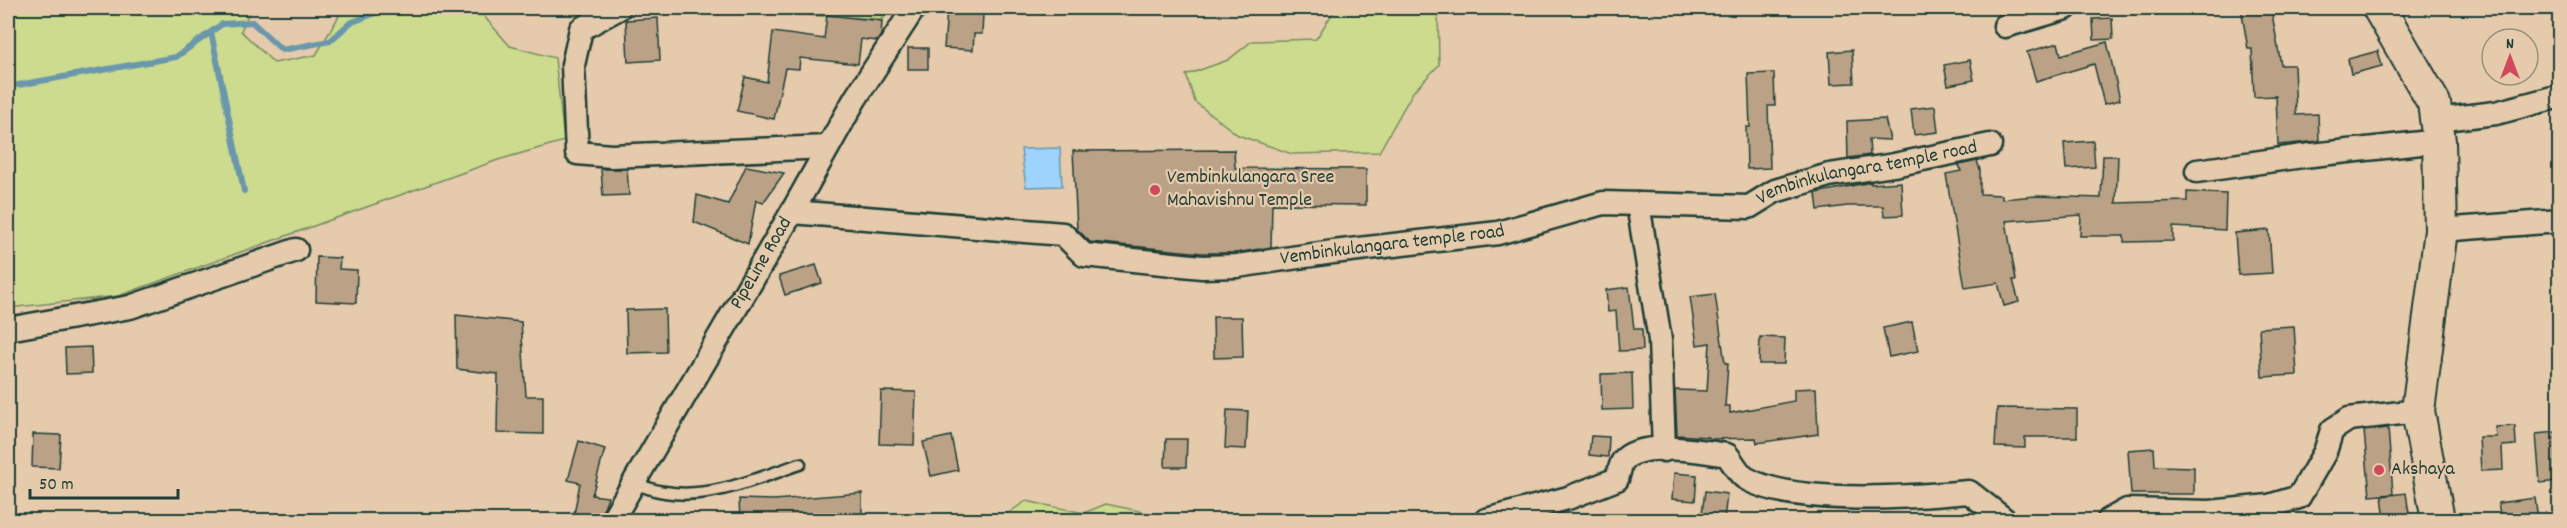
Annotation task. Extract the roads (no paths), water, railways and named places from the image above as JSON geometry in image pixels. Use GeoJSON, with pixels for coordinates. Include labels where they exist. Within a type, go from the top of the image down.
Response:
{"type":"FeatureCollection","features":[{"type":"Feature","properties":{"kind":"main road"},"geometry":{"type":"LineString","coordinates":[[2379,8],[2434,103],[2438,131],[2441,230],[2418,411],[2438,520]]}},
{"type":"Feature","properties":{"kind":"street"},"geometry":{"type":"LineString","coordinates":[[619,8],[581,29],[573,65],[577,153],[611,156],[828,147]]}},
{"type":"Feature","properties":{"kind":"street","name":"PipeLine Road"},"geometry":{"type":"LineString","coordinates":[[612,520],[792,212],[855,99],[914,8]]}},
{"type":"Feature","properties":{"kind":"street"},"geometry":{"type":"LineString","coordinates":[[2005,26],[2066,8]]}},
{"type":"Feature","properties":{"kind":"street"},"geometry":{"type":"LineString","coordinates":[[2198,171],[2303,156],[2438,131],[2559,96]]}},
{"type":"Feature","properties":{"kind":"street","name":"Vembinkulangara temple road"},"geometry":{"type":"LineString","coordinates":[[792,212],[1063,234],[1084,255],[1202,267],[1237,266],[1498,232],[1603,203],[1749,207],[1775,191],[1829,175],[1894,165],[1990,145]]}},
{"type":"Feature","properties":{"kind":"street"},"geometry":{"type":"LineString","coordinates":[[1638,204],[1660,340],[1664,450]]}},
{"type":"Feature","properties":{"kind":"street"},"geometry":{"type":"LineString","coordinates":[[2441,230],[2559,221]]}},
{"type":"Feature","properties":{"kind":"street"},"geometry":{"type":"LineString","coordinates":[[8,329],[130,307],[296,250]]}},
{"type":"Feature","properties":{"kind":"street"},"geometry":{"type":"LineString","coordinates":[[2109,520],[2127,510],[2210,512],[2269,506],[2300,497],[2325,452],[2332,430],[2349,419],[2418,411]]}},
{"type":"Feature","properties":{"kind":"street"},"geometry":{"type":"LineString","coordinates":[[1486,520],[1568,498],[1617,479],[1623,460],[1637,451],[1688,449],[1727,455],[1745,479],[1788,494],[1871,497],[1969,492],[2006,520]]}},
{"type":"Feature","properties":{"kind":"lane"},"geometry":{"type":"LineString","coordinates":[[633,483],[665,492],[701,492],[741,483],[800,464]]}},
{"type":"Feature","properties":{"kind":"water"},"geometry":{"type":"Polygon","coordinates":[[[1060,148],[1062,186],[1026,187],[1021,149],[1060,148]]]}},
{"type":"Feature","properties":{"kind":"waterway"},"geometry":{"type":"LineString","coordinates":[[18,85],[176,57],[222,24],[252,22],[282,50],[330,41],[350,23],[388,8]]}},
{"type":"Feature","properties":{"kind":"waterway"},"geometry":{"type":"LineString","coordinates":[[211,32],[244,191]]}},
{"type":"Feature","properties":{"kind":"place","name":"Vembinkulangara Sree Mahavishnu Temple"},"geometry":{"type":"Point","coordinates":[1155,190]}},
{"type":"Feature","properties":{"kind":"place","name":"Akshaya"},"geometry":{"type":"Point","coordinates":[2379,470]}}]}
